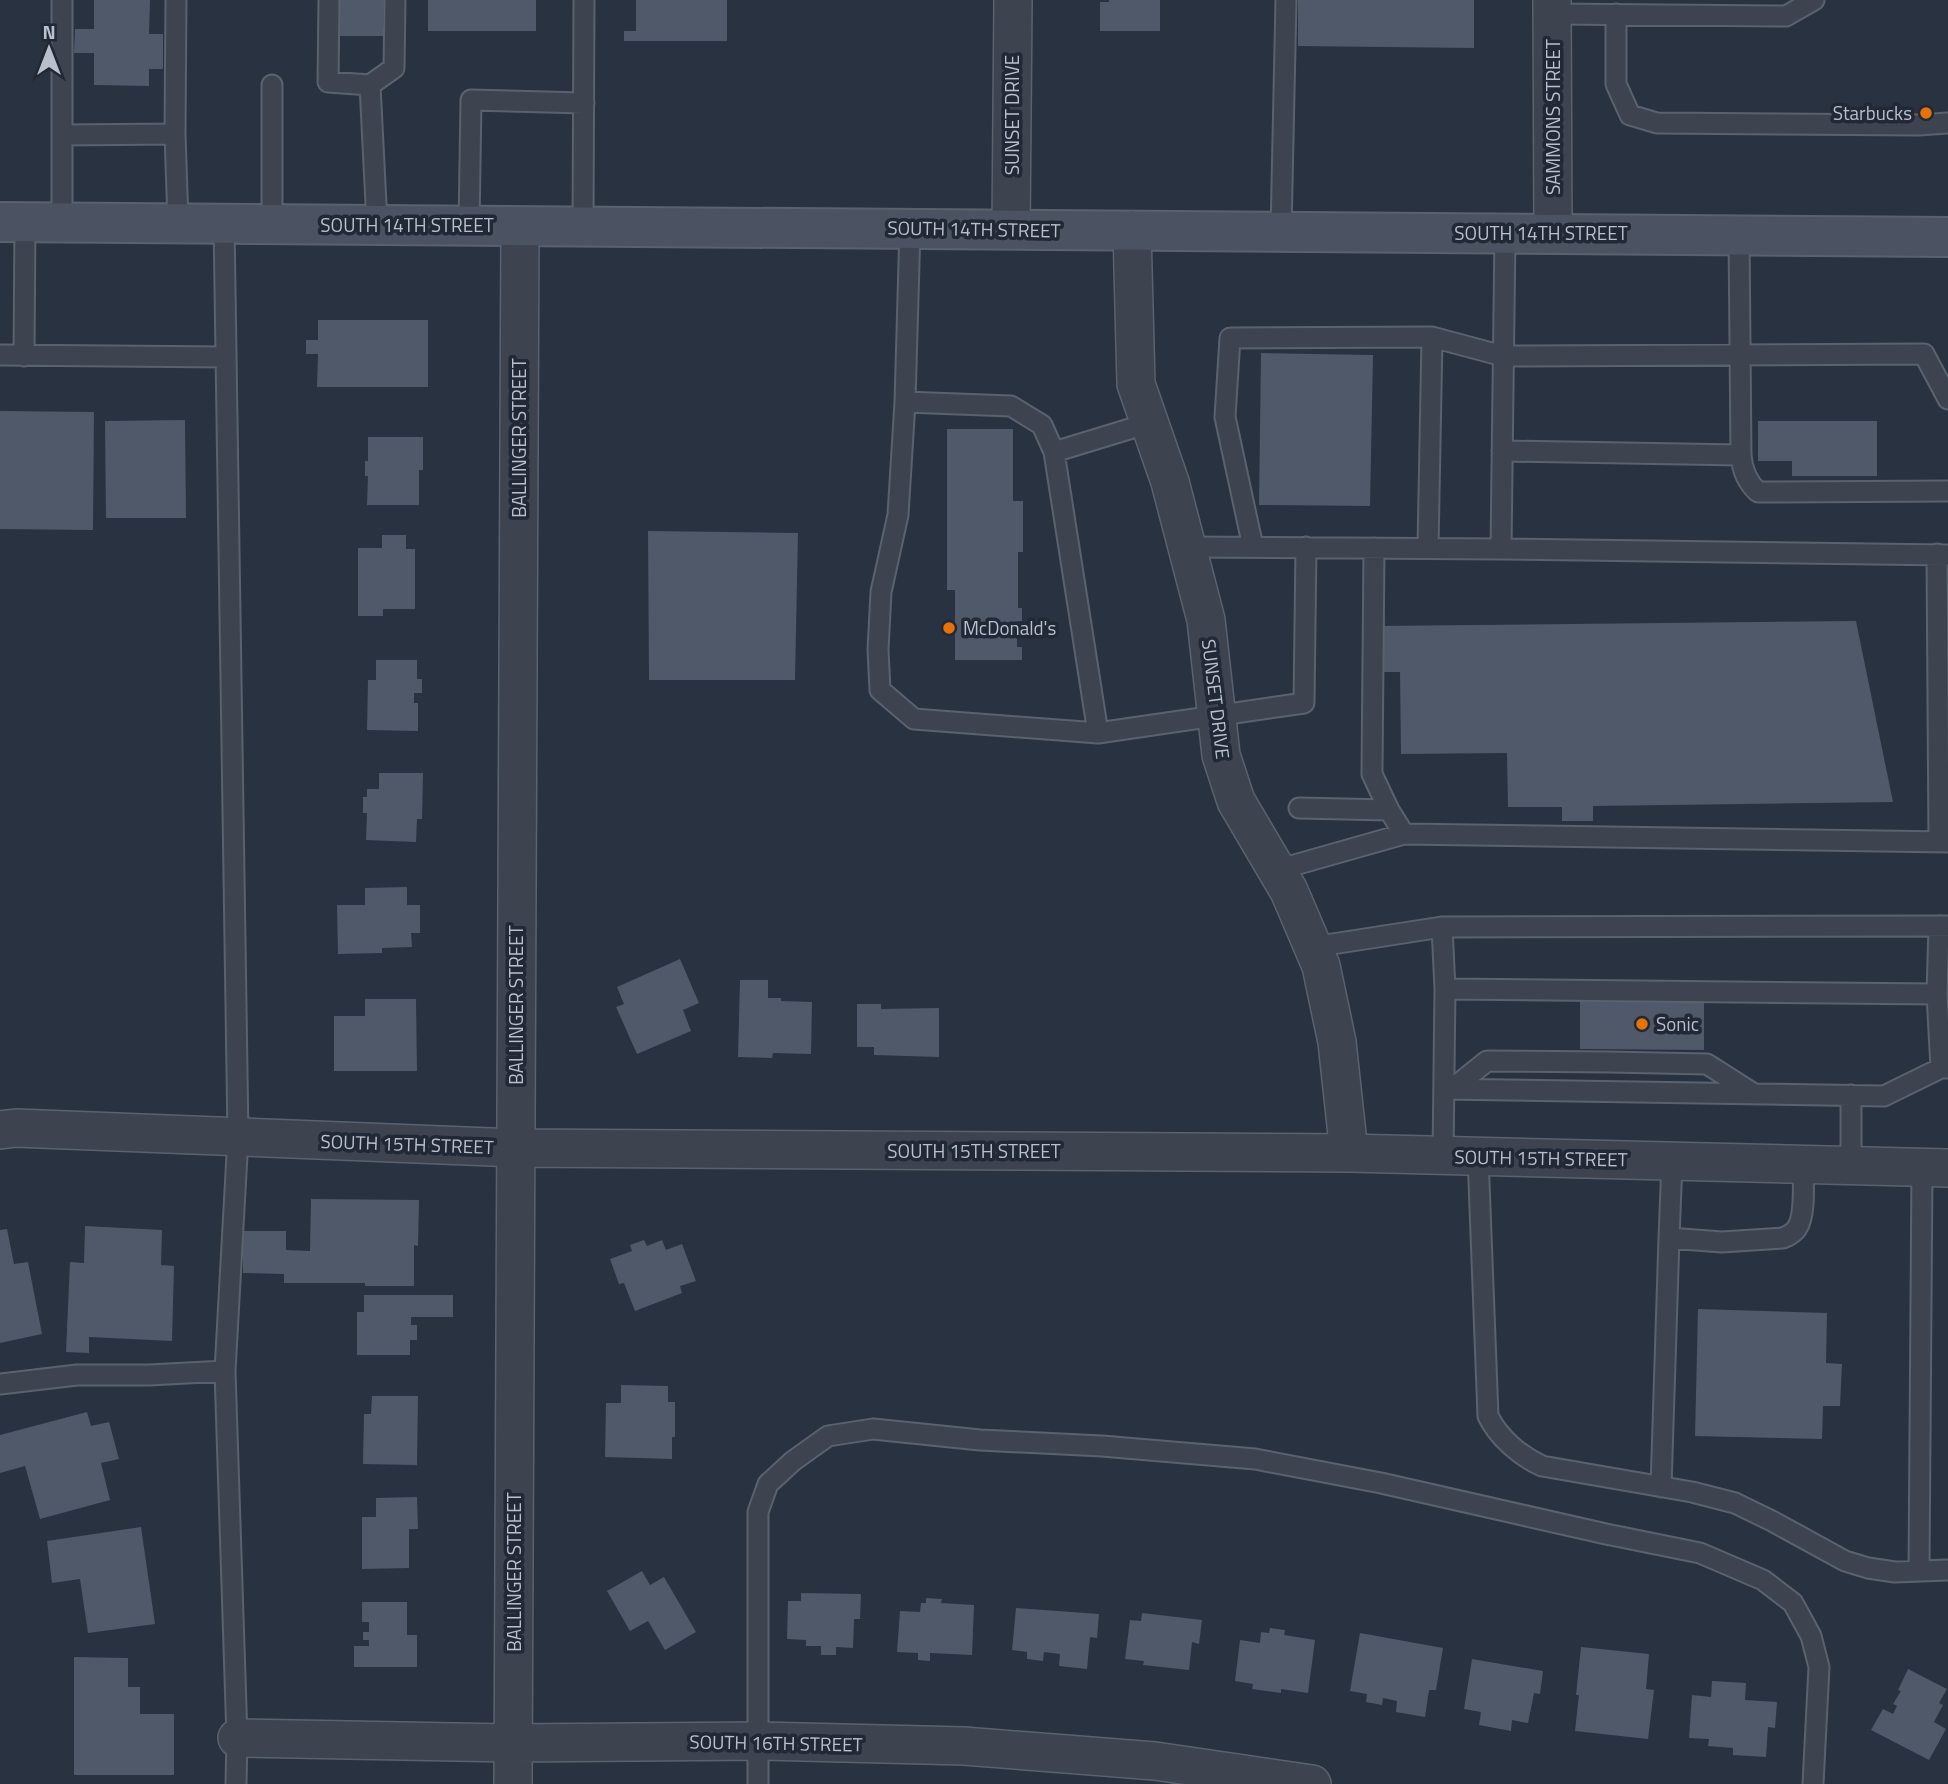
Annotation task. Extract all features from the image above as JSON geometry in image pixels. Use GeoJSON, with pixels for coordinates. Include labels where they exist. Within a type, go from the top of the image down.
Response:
{"type":"FeatureCollection","features":[{"type":"Feature","properties":{"kind":"main road","name":"SOUTH 14TH STREET"},"geometry":{"type":"LineString","coordinates":[[29,222],[1948,237]]}},
{"type":"Feature","properties":{"kind":"street","name":"SUNSET DRIVE"},"geometry":{"type":"LineString","coordinates":[[1011,229],[1013,0]]}},
{"type":"Feature","properties":{"kind":"street","name":"SAMMONS STREET"},"geometry":{"type":"LineString","coordinates":[[1552,7],[1553,233]]}},
{"type":"Feature","properties":{"kind":"street","name":"BALLINGER STREET"},"geometry":{"type":"LineString","coordinates":[[513,1784],[520,226]]}},
{"type":"Feature","properties":{"kind":"street","name":"SUNSET DRIVE"},"geometry":{"type":"LineString","coordinates":[[1132,230],[1136,384],[1170,482],[1206,620],[1221,755],[1236,801],[1289,891],[1321,966],[1337,1042],[1349,1153]]}},
{"type":"Feature","properties":{"kind":"street","name":"SOUTH 15TH STREET"},"geometry":{"type":"LineString","coordinates":[[0,1130],[16,1128],[516,1148],[1349,1153],[1935,1167]]}},
{"type":"Feature","properties":{"kind":"street","name":"SOUTH 16TH STREET"},"geometry":{"type":"LineString","coordinates":[[237,1738],[513,1743],[758,1741],[964,1746],[1155,1761],[1312,1784]]}},
{"type":"Feature","properties":{"kind":"lane"},"geometry":{"type":"LineString","coordinates":[[24,356],[29,222],[62,135],[62,0]]}},
{"type":"Feature","properties":{"kind":"lane"},"geometry":{"type":"LineString","coordinates":[[176,0],[175,134],[178,222]]}},
{"type":"Feature","properties":{"kind":"lane"},"geometry":{"type":"LineString","coordinates":[[328,0],[328,82],[370,85],[394,68],[395,0]]}},
{"type":"Feature","properties":{"kind":"lane"},"geometry":{"type":"LineString","coordinates":[[583,226],[584,0]]}},
{"type":"Feature","properties":{"kind":"lane"},"geometry":{"type":"LineString","coordinates":[[1281,231],[1286,0]]}},
{"type":"Feature","properties":{"kind":"lane"},"geometry":{"type":"LineString","coordinates":[[1552,7],[1616,14],[1786,16],[1814,0]]}},
{"type":"Feature","properties":{"kind":"lane"},"geometry":{"type":"LineString","coordinates":[[1616,14],[1616,84],[1629,115],[1657,123],[1948,123]]}},
{"type":"Feature","properties":{"kind":"lane"},"geometry":{"type":"LineString","coordinates":[[272,85],[272,224]]}},
{"type":"Feature","properties":{"kind":"lane"},"geometry":{"type":"LineString","coordinates":[[370,85],[377,224]]}},
{"type":"Feature","properties":{"kind":"lane"},"geometry":{"type":"LineString","coordinates":[[469,225],[471,100],[584,103]]}},
{"type":"Feature","properties":{"kind":"lane"},"geometry":{"type":"LineString","coordinates":[[62,135],[175,134]]}},
{"type":"Feature","properties":{"kind":"lane"},"geometry":{"type":"LineString","coordinates":[[224,223],[238,1138],[225,1371],[237,1738],[236,1784]]}},
{"type":"Feature","properties":{"kind":"lane"},"geometry":{"type":"LineString","coordinates":[[910,228],[905,402],[898,515],[881,592],[878,650],[880,690],[914,719],[1098,733],[1304,703],[1306,547]]}},
{"type":"Feature","properties":{"kind":"lane"},"geometry":{"type":"LineString","coordinates":[[1501,549],[1505,233]]}},
{"type":"Feature","properties":{"kind":"lane"},"geometry":{"type":"LineString","coordinates":[[1739,235],[1741,455],[1749,483],[1758,492],[1948,491]]}},
{"type":"Feature","properties":{"kind":"lane"},"geometry":{"type":"LineString","coordinates":[[1428,548],[1432,337]]}},
{"type":"Feature","properties":{"kind":"lane"},"geometry":{"type":"LineString","coordinates":[[1253,547],[1226,417],[1230,338],[1432,337],[1503,356],[1924,354],[1948,399]]}},
{"type":"Feature","properties":{"kind":"lane"},"geometry":{"type":"LineString","coordinates":[[0,355],[226,357]]}},
{"type":"Feature","properties":{"kind":"lane"},"geometry":{"type":"LineString","coordinates":[[905,402],[1011,406],[1042,425],[1054,452],[1098,733]]}},
{"type":"Feature","properties":{"kind":"lane"},"geometry":{"type":"LineString","coordinates":[[1054,452],[1149,422]]}},
{"type":"Feature","properties":{"kind":"lane"},"geometry":{"type":"LineString","coordinates":[[1502,451],[1741,455]]}},
{"type":"Feature","properties":{"kind":"lane"},"geometry":{"type":"LineString","coordinates":[[1188,547],[1943,554],[1943,842],[1404,834],[1277,870]]}},
{"type":"Feature","properties":{"kind":"lane"},"geometry":{"type":"LineString","coordinates":[[1374,548],[1372,774],[1404,834]]}},
{"type":"Feature","properties":{"kind":"lane"},"geometry":{"type":"LineString","coordinates":[[1299,808],[1389,810]]}},
{"type":"Feature","properties":{"kind":"lane"},"geometry":{"type":"LineString","coordinates":[[1313,947],[1442,927],[1943,926],[1937,994],[1944,1068],[1884,1096],[1448,1090]]}},
{"type":"Feature","properties":{"kind":"lane"},"geometry":{"type":"LineString","coordinates":[[1442,927],[1448,1090],[1460,1156],[1488,1416],[1500,1437],[1532,1462],[1542,1466],[1692,1492],[1735,1503],[1845,1562],[1895,1572],[1948,1570]]}},
{"type":"Feature","properties":{"kind":"lane"},"geometry":{"type":"LineString","coordinates":[[1446,989],[1937,994]]}},
{"type":"Feature","properties":{"kind":"lane"},"geometry":{"type":"LineString","coordinates":[[1448,1090],[1487,1061],[1609,1062],[1707,1064],[1754,1094]]}},
{"type":"Feature","properties":{"kind":"lane"},"geometry":{"type":"LineString","coordinates":[[1850,1095],[1850,1165]]}},
{"type":"Feature","properties":{"kind":"lane"},"geometry":{"type":"LineString","coordinates":[[1661,1487],[1672,1161]]}},
{"type":"Feature","properties":{"kind":"lane"},"geometry":{"type":"LineString","coordinates":[[1669,1238],[1721,1242],[1783,1238],[1791,1235],[1798,1227],[1801,1216],[1803,1164]]}},
{"type":"Feature","properties":{"kind":"lane"},"geometry":{"type":"LineString","coordinates":[[1919,1571],[1935,1167]]}},
{"type":"Feature","properties":{"kind":"lane"},"geometry":{"type":"LineString","coordinates":[[0,1384],[77,1375],[225,1371]]}},
{"type":"Feature","properties":{"kind":"lane"},"geometry":{"type":"LineString","coordinates":[[758,1784],[758,1512],[768,1485],[793,1461],[828,1436],[873,1429],[980,1440],[1102,1446],[1255,1459],[1381,1483],[1700,1553],[1763,1580],[1793,1603],[1811,1636],[1819,1668],[1813,1784]]}},
{"type":"Feature","properties":{"kind":"building"},"geometry":{"type":"Polygon","coordinates":[[[94,0],[150,0],[149,34],[163,34],[163,69],[149,69],[149,86],[94,85],[94,53],[74,53],[75,29],[94,29],[94,0]]]}},
{"type":"Feature","properties":{"kind":"building"},"geometry":{"type":"Polygon","coordinates":[[[337,0],[384,0],[383,27],[389,27],[389,36],[332,36],[337,0]]]}},
{"type":"Feature","properties":{"kind":"building"},"geometry":{"type":"Polygon","coordinates":[[[428,0],[536,0],[536,31],[428,31],[428,0]]]}},
{"type":"Feature","properties":{"kind":"building"},"geometry":{"type":"Polygon","coordinates":[[[636,0],[727,0],[727,41],[624,41],[624,31],[636,31],[636,0]]]}},
{"type":"Feature","properties":{"kind":"building"},"geometry":{"type":"Polygon","coordinates":[[[1160,0],[1160,31],[1100,31],[1100,2],[1160,0]]]}},
{"type":"Feature","properties":{"kind":"building"},"geometry":{"type":"Polygon","coordinates":[[[1298,0],[1474,0],[1474,48],[1298,46],[1298,0]]]}},
{"type":"Feature","properties":{"kind":"building"},"geometry":{"type":"Polygon","coordinates":[[[318,320],[428,320],[428,387],[317,387],[318,354],[306,354],[306,340],[318,340],[318,320]]]}},
{"type":"Feature","properties":{"kind":"building"},"geometry":{"type":"Polygon","coordinates":[[[1261,353],[1373,355],[1370,506],[1259,505],[1261,353]]]}},
{"type":"Feature","properties":{"kind":"building"},"geometry":{"type":"Polygon","coordinates":[[[0,411],[94,412],[93,530],[0,529],[0,411]]]}},
{"type":"Feature","properties":{"kind":"building"},"geometry":{"type":"Polygon","coordinates":[[[185,420],[186,518],[106,518],[105,421],[185,420]]]}},
{"type":"Feature","properties":{"kind":"building"},"geometry":{"type":"Polygon","coordinates":[[[1758,421],[1877,421],[1877,476],[1792,476],[1792,461],[1758,461],[1758,421]]]}},
{"type":"Feature","properties":{"kind":"building"},"geometry":{"type":"Polygon","coordinates":[[[947,429],[1013,429],[1013,501],[1023,501],[1023,552],[1018,552],[1018,608],[1022,608],[1022,621],[1017,621],[1017,647],[1022,647],[1022,660],[955,660],[955,590],[947,590],[947,429]]]}},
{"type":"Feature","properties":{"kind":"building"},"geometry":{"type":"Polygon","coordinates":[[[368,437],[423,437],[419,505],[367,505],[368,476],[365,476],[365,461],[368,461],[368,437]]]}},
{"type":"Feature","properties":{"kind":"building"},"geometry":{"type":"Polygon","coordinates":[[[648,531],[798,533],[795,680],[649,680],[648,531]]]}},
{"type":"Feature","properties":{"kind":"building"},"geometry":{"type":"Polygon","coordinates":[[[382,535],[406,535],[406,549],[415,549],[415,609],[383,609],[383,616],[358,616],[358,548],[382,548],[382,535]]]}},
{"type":"Feature","properties":{"kind":"building"},"geometry":{"type":"Polygon","coordinates":[[[1856,621],[1893,802],[1593,806],[1593,821],[1562,821],[1562,807],[1508,807],[1507,753],[1401,754],[1400,672],[1378,672],[1377,626],[1856,621]]]}},
{"type":"Feature","properties":{"kind":"building"},"geometry":{"type":"Polygon","coordinates":[[[376,660],[417,660],[417,679],[422,679],[422,693],[414,693],[414,703],[418,703],[418,731],[367,730],[368,680],[376,680],[376,660]]]}},
{"type":"Feature","properties":{"kind":"building"},"geometry":{"type":"Polygon","coordinates":[[[379,773],[423,773],[422,819],[417,819],[416,842],[366,840],[367,813],[363,813],[363,797],[367,797],[367,789],[379,789],[379,773]]]}},
{"type":"Feature","properties":{"kind":"building"},"geometry":{"type":"Polygon","coordinates":[[[407,887],[407,905],[420,905],[420,933],[411,933],[412,947],[382,948],[382,953],[338,954],[337,905],[365,905],[365,888],[407,887]]]}},
{"type":"Feature","properties":{"kind":"building"},"geometry":{"type":"Polygon","coordinates":[[[680,959],[699,1003],[683,1010],[691,1031],[637,1054],[616,1007],[624,1004],[617,987],[680,959]]]}},
{"type":"Feature","properties":{"kind":"building"},"geometry":{"type":"Polygon","coordinates":[[[740,980],[768,980],[768,998],[812,1002],[811,1054],[773,1053],[772,1058],[738,1057],[740,980]]]}},
{"type":"Feature","properties":{"kind":"building","name":"Sonic"},"geometry":{"type":"Polygon","coordinates":[[[1580,998],[1704,999],[1704,1050],[1580,1049],[1580,998]]]}},
{"type":"Feature","properties":{"kind":"building"},"geometry":{"type":"Polygon","coordinates":[[[365,999],[416,999],[417,1071],[334,1071],[334,1016],[365,1016],[365,999]]]}},
{"type":"Feature","properties":{"kind":"building"},"geometry":{"type":"Polygon","coordinates":[[[857,1004],[881,1004],[881,1009],[939,1008],[939,1057],[874,1055],[874,1047],[857,1047],[857,1004]]]}},
{"type":"Feature","properties":{"kind":"building"},"geometry":{"type":"Polygon","coordinates":[[[311,1199],[419,1200],[418,1246],[414,1245],[414,1286],[284,1283],[284,1274],[243,1273],[243,1231],[286,1231],[286,1250],[310,1251],[311,1199]]]}},
{"type":"Feature","properties":{"kind":"building"},"geometry":{"type":"Polygon","coordinates":[[[85,1226],[162,1230],[161,1265],[174,1266],[172,1341],[89,1337],[89,1353],[66,1352],[70,1262],[84,1263],[85,1226]]]}},
{"type":"Feature","properties":{"kind":"building"},"geometry":{"type":"Polygon","coordinates":[[[7,1229],[14,1264],[28,1262],[42,1334],[0,1343],[0,1230],[7,1229]]]}},
{"type":"Feature","properties":{"kind":"building"},"geometry":{"type":"Polygon","coordinates":[[[644,1240],[647,1246],[662,1240],[666,1250],[682,1244],[696,1281],[680,1286],[682,1293],[635,1311],[624,1283],[619,1284],[610,1259],[632,1251],[630,1245],[644,1240]]]}},
{"type":"Feature","properties":{"kind":"building"},"geometry":{"type":"Polygon","coordinates":[[[364,1295],[453,1295],[453,1317],[411,1317],[411,1325],[417,1325],[417,1340],[410,1340],[410,1355],[357,1355],[357,1312],[364,1312],[364,1295]]]}},
{"type":"Feature","properties":{"kind":"building"},"geometry":{"type":"Polygon","coordinates":[[[1698,1309],[1827,1313],[1826,1363],[1842,1364],[1840,1406],[1823,1406],[1822,1439],[1695,1436],[1698,1309]]]}},
{"type":"Feature","properties":{"kind":"building"},"geometry":{"type":"Polygon","coordinates":[[[621,1385],[668,1386],[668,1402],[675,1402],[672,1459],[605,1457],[606,1403],[621,1403],[621,1385]]]}},
{"type":"Feature","properties":{"kind":"building"},"geometry":{"type":"Polygon","coordinates":[[[372,1396],[418,1396],[417,1465],[363,1464],[364,1414],[371,1414],[372,1396]]]}},
{"type":"Feature","properties":{"kind":"building"},"geometry":{"type":"Polygon","coordinates":[[[87,1412],[91,1426],[109,1422],[119,1459],[101,1463],[110,1500],[40,1519],[25,1466],[0,1473],[0,1435],[87,1412]]]}},
{"type":"Feature","properties":{"kind":"building"},"geometry":{"type":"Polygon","coordinates":[[[417,1497],[418,1529],[409,1529],[409,1568],[362,1569],[362,1517],[376,1517],[376,1498],[417,1497]]]}},
{"type":"Feature","properties":{"kind":"building"},"geometry":{"type":"Polygon","coordinates":[[[141,1527],[155,1624],[88,1633],[80,1579],[52,1583],[47,1541],[141,1527]]]}},
{"type":"Feature","properties":{"kind":"building"},"geometry":{"type":"Polygon","coordinates":[[[642,1571],[650,1585],[664,1577],[696,1632],[665,1650],[648,1621],[630,1631],[607,1591],[642,1571]]]}},
{"type":"Feature","properties":{"kind":"building"},"geometry":{"type":"Polygon","coordinates":[[[801,1593],[861,1594],[860,1619],[854,1619],[853,1648],[836,1647],[836,1655],[821,1655],[821,1646],[806,1646],[806,1640],[787,1639],[788,1601],[801,1601],[801,1593]]]}},
{"type":"Feature","properties":{"kind":"building"},"geometry":{"type":"Polygon","coordinates":[[[926,1598],[942,1599],[941,1603],[974,1605],[972,1655],[930,1653],[930,1661],[918,1660],[918,1653],[897,1652],[900,1611],[920,1612],[921,1603],[926,1603],[926,1598]]]}},
{"type":"Feature","properties":{"kind":"building"},"geometry":{"type":"Polygon","coordinates":[[[362,1602],[407,1602],[407,1635],[417,1635],[417,1667],[354,1667],[354,1646],[369,1646],[369,1640],[363,1640],[363,1632],[369,1632],[369,1622],[362,1622],[362,1602]]]}},
{"type":"Feature","properties":{"kind":"building"},"geometry":{"type":"Polygon","coordinates":[[[1016,1608],[1099,1614],[1097,1638],[1090,1637],[1087,1669],[1059,1666],[1060,1654],[1044,1652],[1043,1661],[1027,1659],[1027,1652],[1012,1650],[1016,1608]]]}},
{"type":"Feature","properties":{"kind":"building"},"geometry":{"type":"Polygon","coordinates":[[[1142,1613],[1202,1620],[1199,1644],[1192,1642],[1189,1670],[1143,1665],[1144,1661],[1125,1659],[1130,1620],[1141,1621],[1142,1613]]]}},
{"type":"Feature","properties":{"kind":"building"},"geometry":{"type":"Polygon","coordinates":[[[1270,1628],[1285,1630],[1284,1635],[1315,1640],[1308,1693],[1252,1689],[1253,1684],[1235,1681],[1240,1640],[1260,1643],[1261,1632],[1269,1633],[1270,1628]]]}},
{"type":"Feature","properties":{"kind":"building"},"geometry":{"type":"Polygon","coordinates":[[[1360,1633],[1443,1648],[1436,1690],[1429,1690],[1425,1717],[1396,1712],[1397,1701],[1383,1698],[1382,1705],[1366,1702],[1367,1694],[1350,1691],[1360,1633]]]}},
{"type":"Feature","properties":{"kind":"building"},"geometry":{"type":"Polygon","coordinates":[[[1581,1647],[1649,1654],[1646,1689],[1654,1690],[1648,1739],[1575,1731],[1581,1647]]]}},
{"type":"Feature","properties":{"kind":"building"},"geometry":{"type":"Polygon","coordinates":[[[74,1657],[128,1658],[128,1687],[140,1687],[140,1714],[174,1714],[174,1775],[74,1775],[74,1657]]]}},
{"type":"Feature","properties":{"kind":"building"},"geometry":{"type":"Polygon","coordinates":[[[1472,1659],[1543,1671],[1540,1694],[1534,1693],[1528,1723],[1512,1720],[1511,1731],[1479,1725],[1481,1712],[1464,1709],[1472,1659]]]}},
{"type":"Feature","properties":{"kind":"building"},"geometry":{"type":"Polygon","coordinates":[[[1908,1669],[1947,1689],[1939,1703],[1943,1705],[1934,1722],[1946,1729],[1929,1760],[1871,1730],[1883,1709],[1893,1714],[1897,1706],[1893,1704],[1901,1691],[1898,1690],[1908,1669]]]}},
{"type":"Feature","properties":{"kind":"building"},"geometry":{"type":"Polygon","coordinates":[[[1712,1681],[1746,1683],[1745,1700],[1777,1702],[1775,1728],[1768,1727],[1766,1757],[1733,1755],[1733,1748],[1708,1746],[1709,1739],[1689,1738],[1692,1695],[1711,1697],[1712,1681]]]}},
{"type":"Feature","properties":{"kind":"place","name":"Starbucks"},"geometry":{"type":"Point","coordinates":[1926,113]}},
{"type":"Feature","properties":{"kind":"place","name":"McDonald's"},"geometry":{"type":"Point","coordinates":[949,628]}},
{"type":"Feature","properties":{"kind":"place","name":"Sonic"},"geometry":{"type":"Point","coordinates":[1642,1024]}}]}
